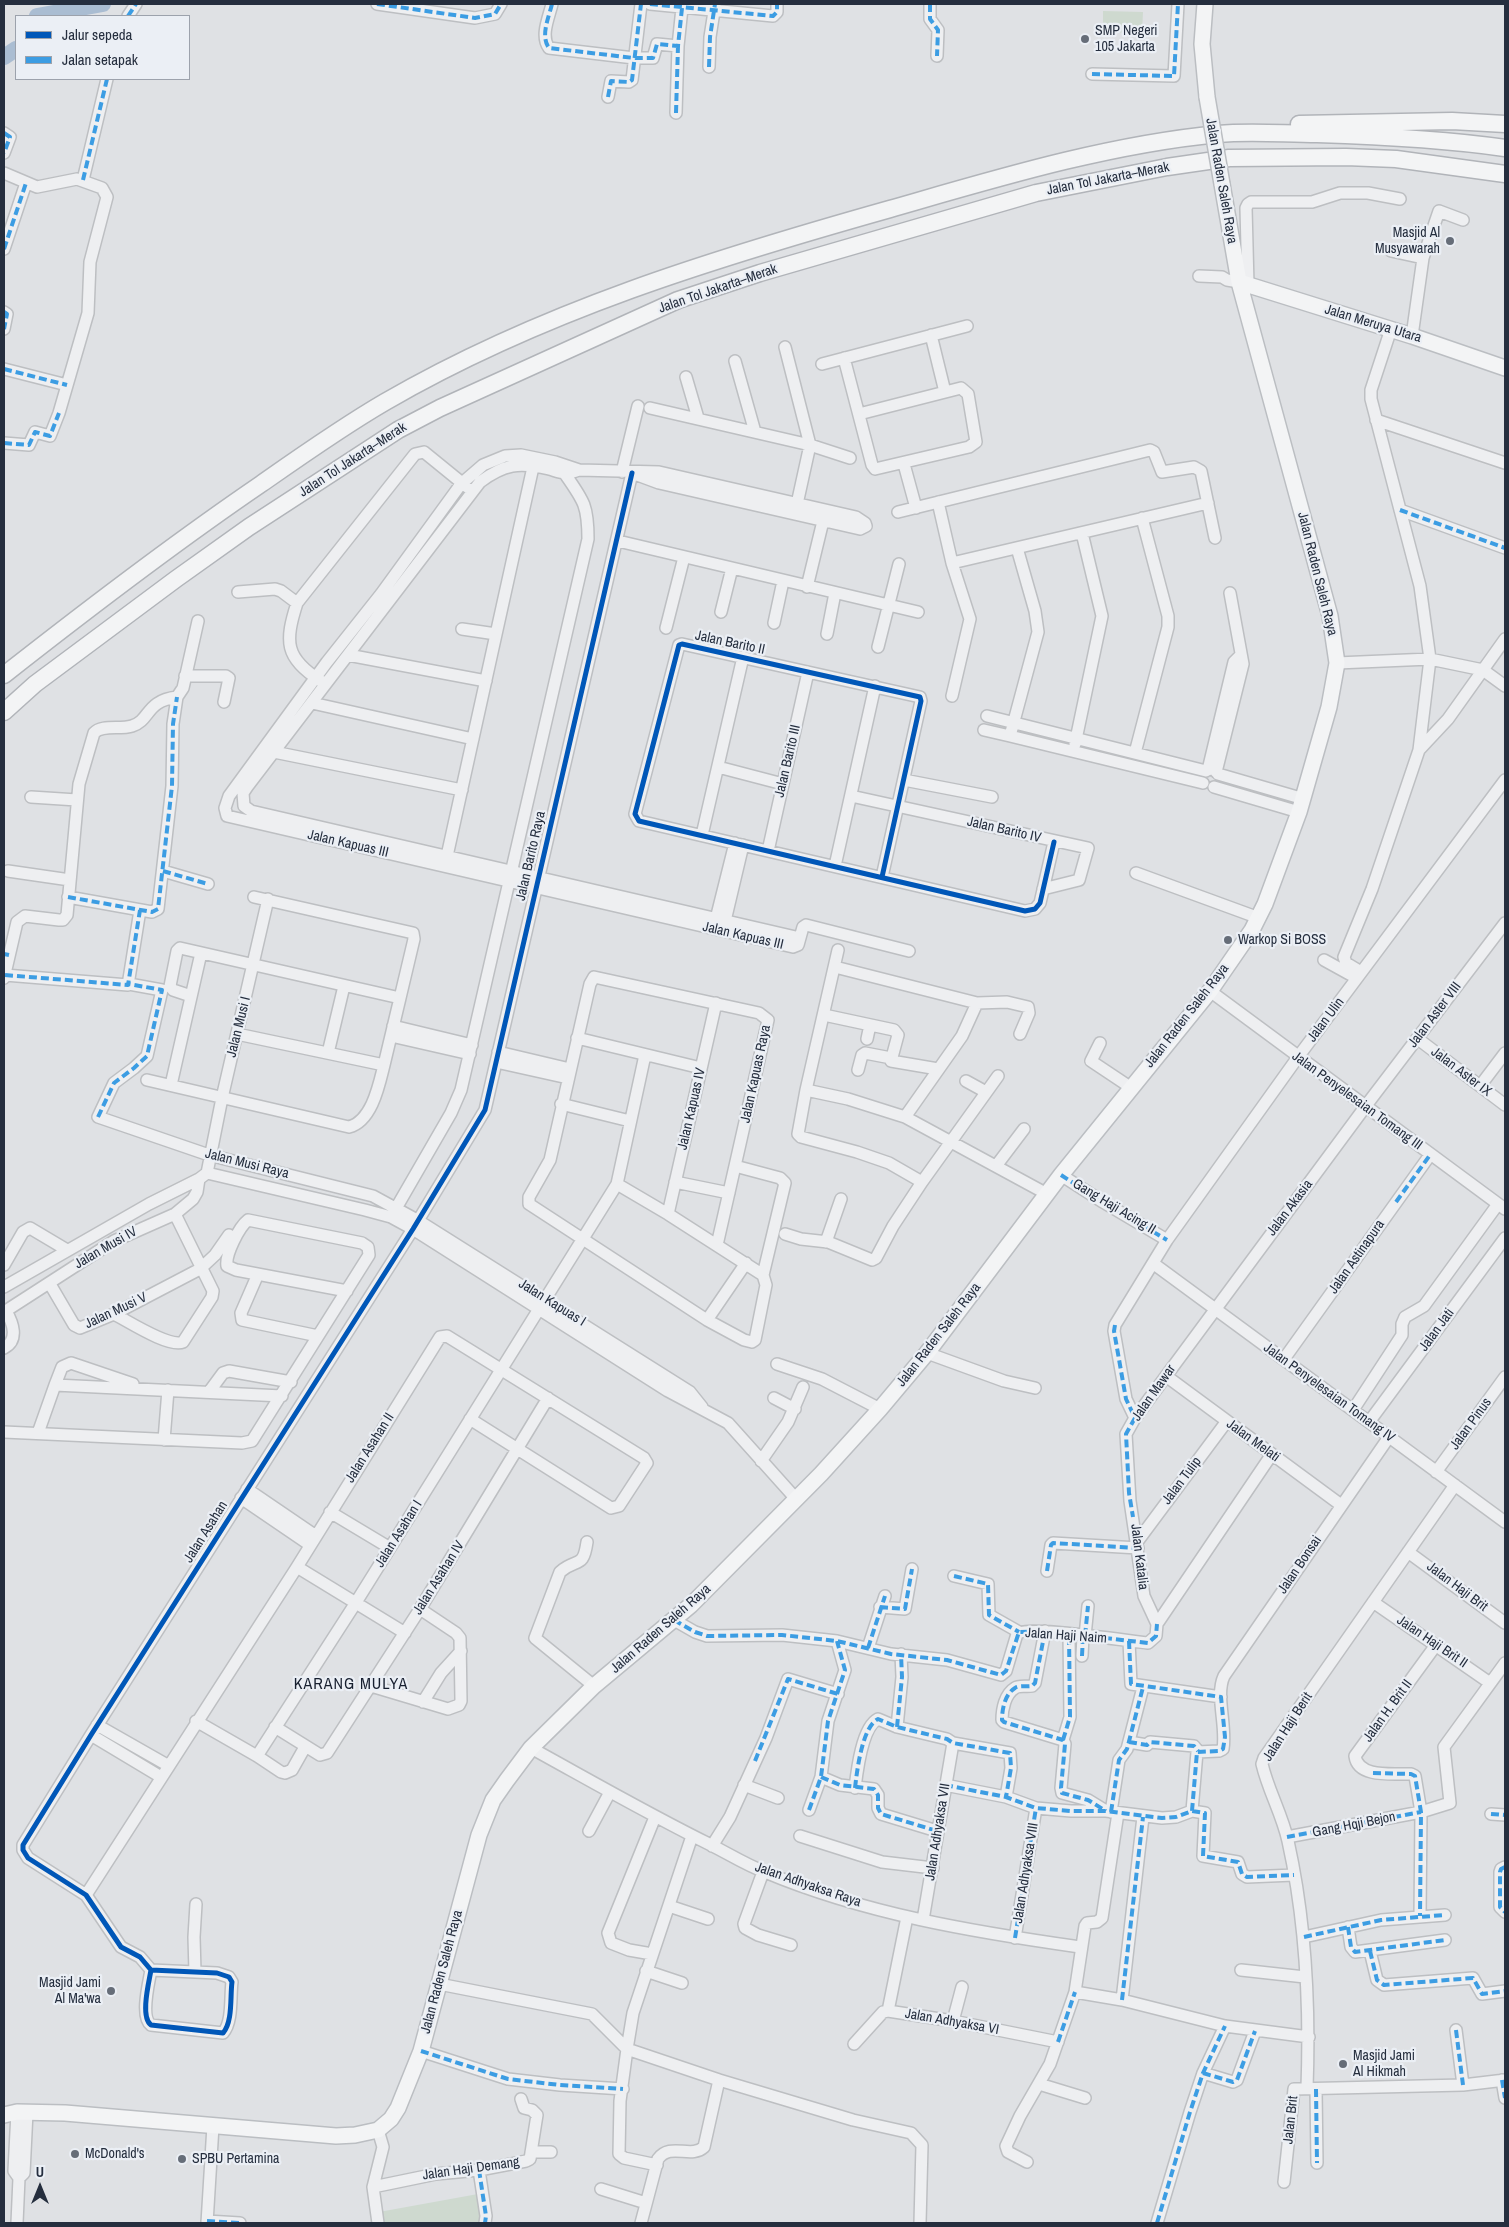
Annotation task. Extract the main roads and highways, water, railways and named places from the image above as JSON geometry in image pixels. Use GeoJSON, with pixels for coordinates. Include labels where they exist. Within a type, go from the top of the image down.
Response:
{"type":"FeatureCollection","features":[{"type":"Feature","properties":{"kind":"highway"},"geometry":{"type":"LineString","coordinates":[[1220,134],[1299,124],[1452,122],[1505,124]]}},
{"type":"Feature","properties":{"kind":"highway","name":"Jalan Tol Jakarta–Merak"},"geometry":{"type":"LineString","coordinates":[[4,675],[188,534],[311,449],[383,404],[424,380],[536,327],[670,275],[752,248],[1034,168],[1100,153],[1220,134],[1384,136],[1472,143],[1505,148]]}},
{"type":"Feature","properties":{"kind":"highway","name":"Jalan Tol Jakarta–Merak"},"geometry":{"type":"LineString","coordinates":[[4,712],[35,684],[176,579],[249,527],[398,430],[440,408],[678,300],[760,273],[1036,193],[1167,167],[1229,158],[1346,156],[1396,159],[1505,174]]}},
{"type":"Feature","properties":{"kind":"main road","name":"Jalan Raden Saleh Raya"},"geometry":{"type":"LineString","coordinates":[[16,2113],[115,2116],[336,2136],[378,2130],[391,2119],[398,2108],[421,2050],[483,1826],[493,1800],[531,1748],[594,1686],[674,1620],[797,1500],[880,1410],[927,1352],[1061,1175],[1210,991],[1259,918],[1301,805],[1329,707],[1338,663],[1330,616],[1243,284],[1222,184],[1207,97],[1202,44],[1205,4]]}},
{"type":"Feature","properties":{"kind":"main road","name":"Jalan Meruya Utara"},"geometry":{"type":"LineString","coordinates":[[1243,284],[1391,329],[1505,368]]}},
{"type":"Feature","properties":{"kind":"waterway"},"geometry":{"type":"LineString","coordinates":[[42,15],[103,4]]}},
{"type":"Feature","properties":{"kind":"waterway"},"geometry":{"type":"LineString","coordinates":[[4,57],[15,50]]}},
{"type":"Feature","properties":{"kind":"place","name":"SMP Negeri 105 Jakarta"},"geometry":{"type":"Point","coordinates":[1085,39]}},
{"type":"Feature","properties":{"kind":"place","name":"Masjid Al Musyawarah"},"geometry":{"type":"Point","coordinates":[1450,241]}},
{"type":"Feature","properties":{"kind":"place","name":"Warkop Si BOSS"},"geometry":{"type":"Point","coordinates":[1228,940]}},
{"type":"Feature","properties":{"kind":"place","name":"Masjid Jami Al Ma'wa"},"geometry":{"type":"Point","coordinates":[111,1991]}},
{"type":"Feature","properties":{"kind":"place","name":"Masjid Jami Al Hikmah"},"geometry":{"type":"Point","coordinates":[1343,2064]}},
{"type":"Feature","properties":{"kind":"place","name":"McDonald's"},"geometry":{"type":"Point","coordinates":[75,2154]}},
{"type":"Feature","properties":{"kind":"place","name":"SPBU Pertamina"},"geometry":{"type":"Point","coordinates":[182,2159]}},
{"type":"Feature","properties":{"kind":"district","name":"KARANG MULYA"},"geometry":{"type":"Point","coordinates":[351,1685]}}]}
